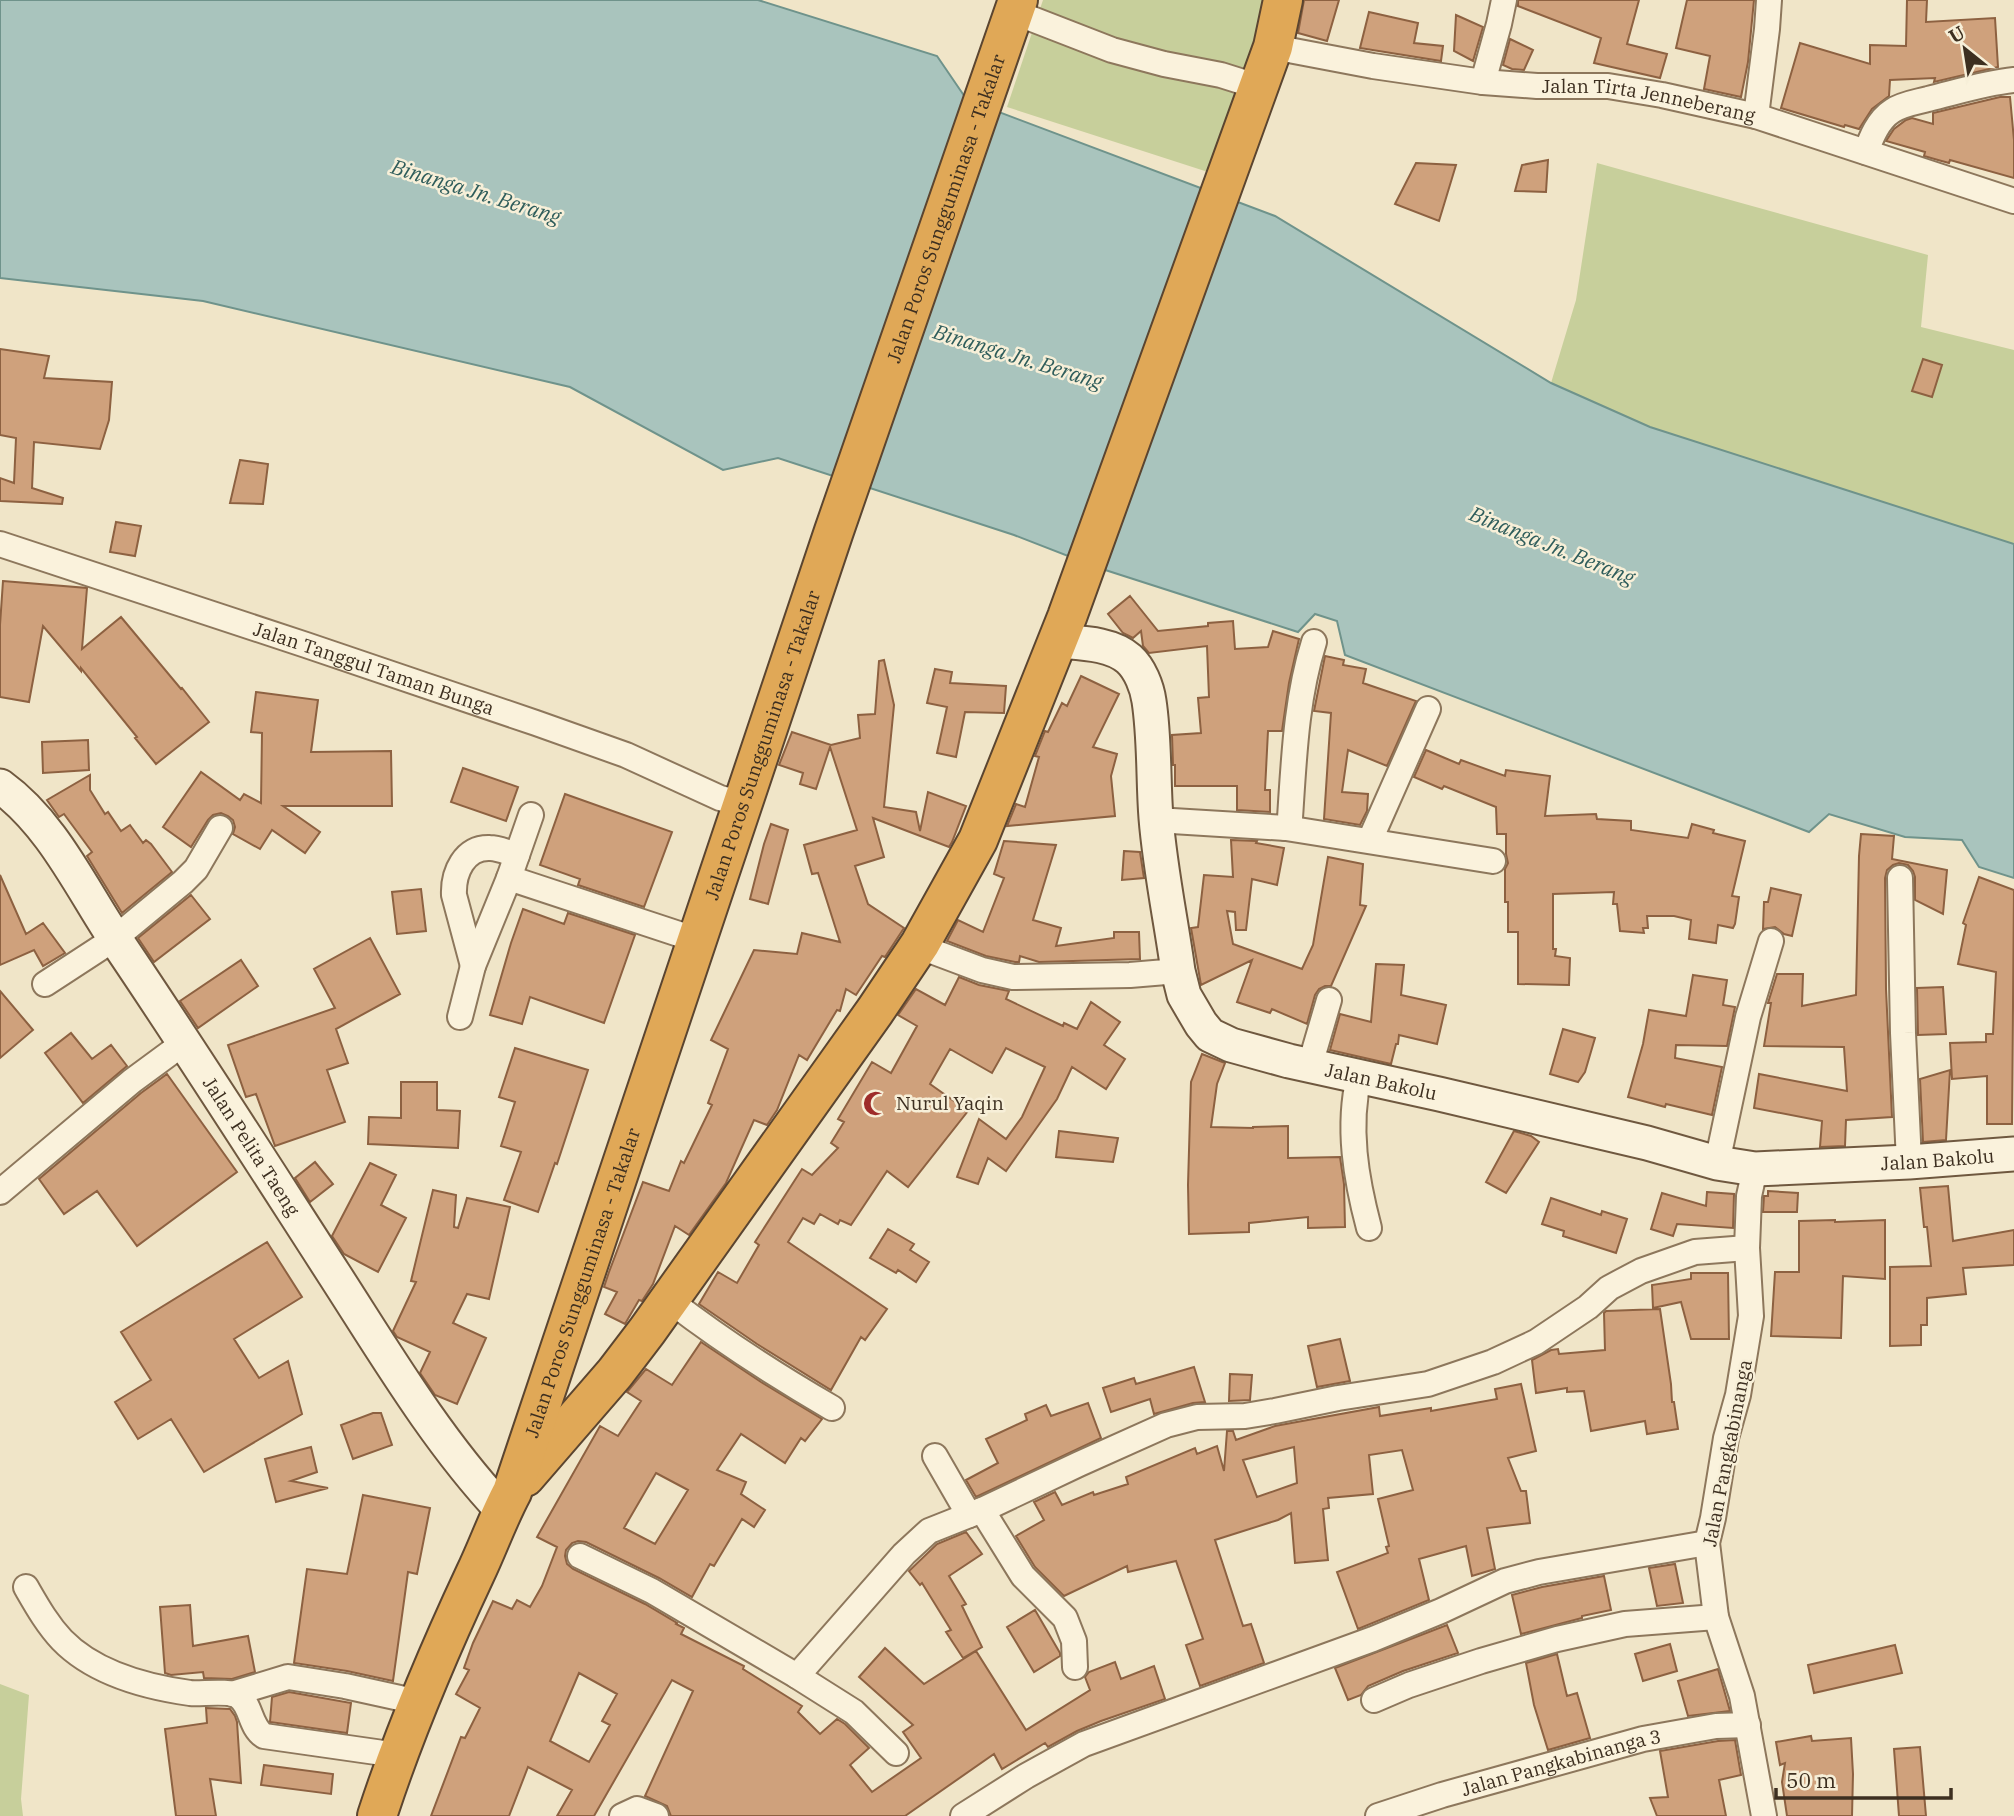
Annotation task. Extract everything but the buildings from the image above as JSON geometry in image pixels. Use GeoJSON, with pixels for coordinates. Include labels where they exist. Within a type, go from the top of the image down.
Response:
{"type":"FeatureCollection","features":[{"type":"Feature","properties":{"kind":"highway","name":"Jalan Poros Sungguminasa - Takalar"},"geometry":{"type":"LineString","coordinates":[[507,1501],[615,1373],[875,1011],[918,946],[978,840],[1062,629],[1231,166],[1273,47],[1283,0]]}},
{"type":"Feature","properties":{"kind":"highway","name":"Jalan Poros Sungguminasa - Takalar"},"geometry":{"type":"LineString","coordinates":[[377,1816],[418,1702],[507,1501],[834,531],[1016,6]]}},
{"type":"Feature","properties":{"kind":"highway"},"geometry":{"type":"LineString","coordinates":[[561,1347],[615,1373]]}},
{"type":"Feature","properties":{"kind":"main road","name":"Jalan Bakolu"},"geometry":{"type":"LineString","coordinates":[[1062,629],[1093,645],[1128,657],[1144,683],[1149,701],[1169,972],[1191,1010],[1210,1035],[1231,1045],[1310,1065],[1357,1088],[1439,1094],[1647,1143],[1717,1163],[1752,1183],[1909,1162],[2014,1154]]}},
{"type":"Feature","properties":{"kind":"main road","name":"Jalan Pelita Taeng"},"geometry":{"type":"LineString","coordinates":[[0,786],[15,797],[44,829],[114,939],[185,1042],[381,1349],[452,1450],[483,1490],[507,1501]]}},
{"type":"Feature","properties":{"kind":"street"},"geometry":{"type":"LineString","coordinates":[[1483,82],[1504,0]]}},
{"type":"Feature","properties":{"kind":"street"},"geometry":{"type":"LineString","coordinates":[[1756,116],[1769,0]]}},
{"type":"Feature","properties":{"kind":"street"},"geometry":{"type":"LineString","coordinates":[[1016,6],[1126,54],[1259,86]]}},
{"type":"Feature","properties":{"kind":"street","name":"Jalan Tirta Jenneberang"},"geometry":{"type":"LineString","coordinates":[[1273,47],[1360,64],[1483,82],[1537,86],[1608,86],[1662,95],[1756,116],[2014,201]]}},
{"type":"Feature","properties":{"kind":"street"},"geometry":{"type":"LineString","coordinates":[[1866,152],[1876,129],[1892,111],[1983,85],[2014,80]]}},
{"type":"Feature","properties":{"kind":"street","name":"Jalan Tanggul Taman Bunga"},"geometry":{"type":"LineString","coordinates":[[0,544],[536,723],[626,755],[720,798],[744,804]]}},
{"type":"Feature","properties":{"kind":"street"},"geometry":{"type":"LineString","coordinates":[[1286,828],[1290,818],[1296,723],[1314,642]]}},
{"type":"Feature","properties":{"kind":"street"},"geometry":{"type":"LineString","coordinates":[[1370,840],[1428,709]]}},
{"type":"Feature","properties":{"kind":"street"},"geometry":{"type":"LineString","coordinates":[[460,1017],[472,966],[513,867],[531,815]]}},
{"type":"Feature","properties":{"kind":"street"},"geometry":{"type":"LineString","coordinates":[[1156,820],[1286,828],[1493,861]]}},
{"type":"Feature","properties":{"kind":"street"},"geometry":{"type":"LineString","coordinates":[[45,984],[114,939],[151,910],[196,869],[220,828]]}},
{"type":"Feature","properties":{"kind":"street"},"geometry":{"type":"LineString","coordinates":[[472,966],[453,883],[459,866],[467,857],[477,850],[491,848],[513,867],[697,940]]}},
{"type":"Feature","properties":{"kind":"street"},"geometry":{"type":"LineString","coordinates":[[1900,878],[1909,1162]]}},
{"type":"Feature","properties":{"kind":"street"},"geometry":{"type":"LineString","coordinates":[[1717,1163],[1748,1017],[1771,942]]}},
{"type":"Feature","properties":{"kind":"street"},"geometry":{"type":"LineString","coordinates":[[918,946],[982,970],[1013,977],[1169,972]]}},
{"type":"Feature","properties":{"kind":"street"},"geometry":{"type":"LineString","coordinates":[[1310,1065],[1329,1000]]}},
{"type":"Feature","properties":{"kind":"street"},"geometry":{"type":"LineString","coordinates":[[0,1192],[132,1081],[185,1042]]}},
{"type":"Feature","properties":{"kind":"street"},"geometry":{"type":"LineString","coordinates":[[1357,1088],[1355,1163],[1369,1228]]}},
{"type":"Feature","properties":{"kind":"street","name":"Jalan Pangkabinanga"},"geometry":{"type":"LineString","coordinates":[[1752,1183],[1747,1248],[1751,1316],[1738,1395],[1726,1438],[1707,1543],[1716,1617],[1742,1696],[1764,1816]]}},
{"type":"Feature","properties":{"kind":"street"},"geometry":{"type":"LineString","coordinates":[[797,1676],[929,1531],[975,1513],[1166,1425],[1196,1417],[1245,1416],[1428,1384],[1493,1362],[1536,1342],[1588,1307],[1609,1288],[1641,1271],[1695,1252],[1747,1248]]}},
{"type":"Feature","properties":{"kind":"street"},"geometry":{"type":"LineString","coordinates":[[669,1300],[702,1326],[782,1379],[832,1408]]}},
{"type":"Feature","properties":{"kind":"street"},"geometry":{"type":"LineString","coordinates":[[935,1456],[1023,1576],[1065,1618],[1074,1641],[1075,1667]]}},
{"type":"Feature","properties":{"kind":"street"},"geometry":{"type":"LineString","coordinates":[[963,1816],[1026,1776],[1084,1744],[1373,1639],[1505,1581],[1539,1572],[1707,1543]]}},
{"type":"Feature","properties":{"kind":"street"},"geometry":{"type":"LineString","coordinates":[[580,1556],[652,1591],[797,1676],[854,1712],[896,1753]]}},
{"type":"Feature","properties":{"kind":"street"},"geometry":{"type":"LineString","coordinates":[[26,1587],[44,1618],[64,1642],[91,1662],[154,1688],[239,1696],[246,1704],[256,1731],[264,1736],[397,1755]]}},
{"type":"Feature","properties":{"kind":"street"},"geometry":{"type":"LineString","coordinates":[[1374,1700],[1469,1665],[1557,1639],[1625,1624],[1716,1617]]}},
{"type":"Feature","properties":{"kind":"street"},"geometry":{"type":"LineString","coordinates":[[232,1694],[288,1677],[418,1702]]}},
{"type":"Feature","properties":{"kind":"street","name":"Jalan Pangkabinanga 3"},"geometry":{"type":"LineString","coordinates":[[1378,1816],[1442,1795],[1643,1739],[1716,1726],[1748,1725]]}},
{"type":"Feature","properties":{"kind":"street"},"geometry":{"type":"LineString","coordinates":[[622,1816],[637,1809],[656,1816]]}},
{"type":"Feature","properties":{"kind":"green space"},"geometry":{"type":"Polygon","coordinates":[[[1043,0],[1264,0],[1211,173],[1007,107],[1043,0]]]}},
{"type":"Feature","properties":{"kind":"green space"},"geometry":{"type":"Polygon","coordinates":[[[1597,163],[1928,255],[1921,327],[2014,350],[2014,544],[1650,427],[1551,383],[1576,300],[1597,163]]]}},
{"type":"Feature","properties":{"kind":"green space"},"geometry":{"type":"Polygon","coordinates":[[[0,1684],[29,1695],[21,1799],[23,1816],[0,1816],[0,1684]]]}},
{"type":"Feature","properties":{"kind":"water","name":"Binanga Jn. Berang"},"geometry":{"type":"Polygon","coordinates":[[[0,0],[758,0],[937,56],[967,100],[1275,216],[1551,383],[1650,427],[2014,544],[2014,878],[1979,867],[1962,840],[1905,837],[1829,814],[1809,832],[1345,655],[1337,621],[1315,614],[1298,632],[1099,568],[1014,535],[778,458],[723,470],[570,387],[203,301],[0,278],[0,0]]]}},
{"type":"Feature","properties":{"kind":"place","name":"Nurul Yaqin"},"geometry":{"type":"Point","coordinates":[876,1103]}}]}
